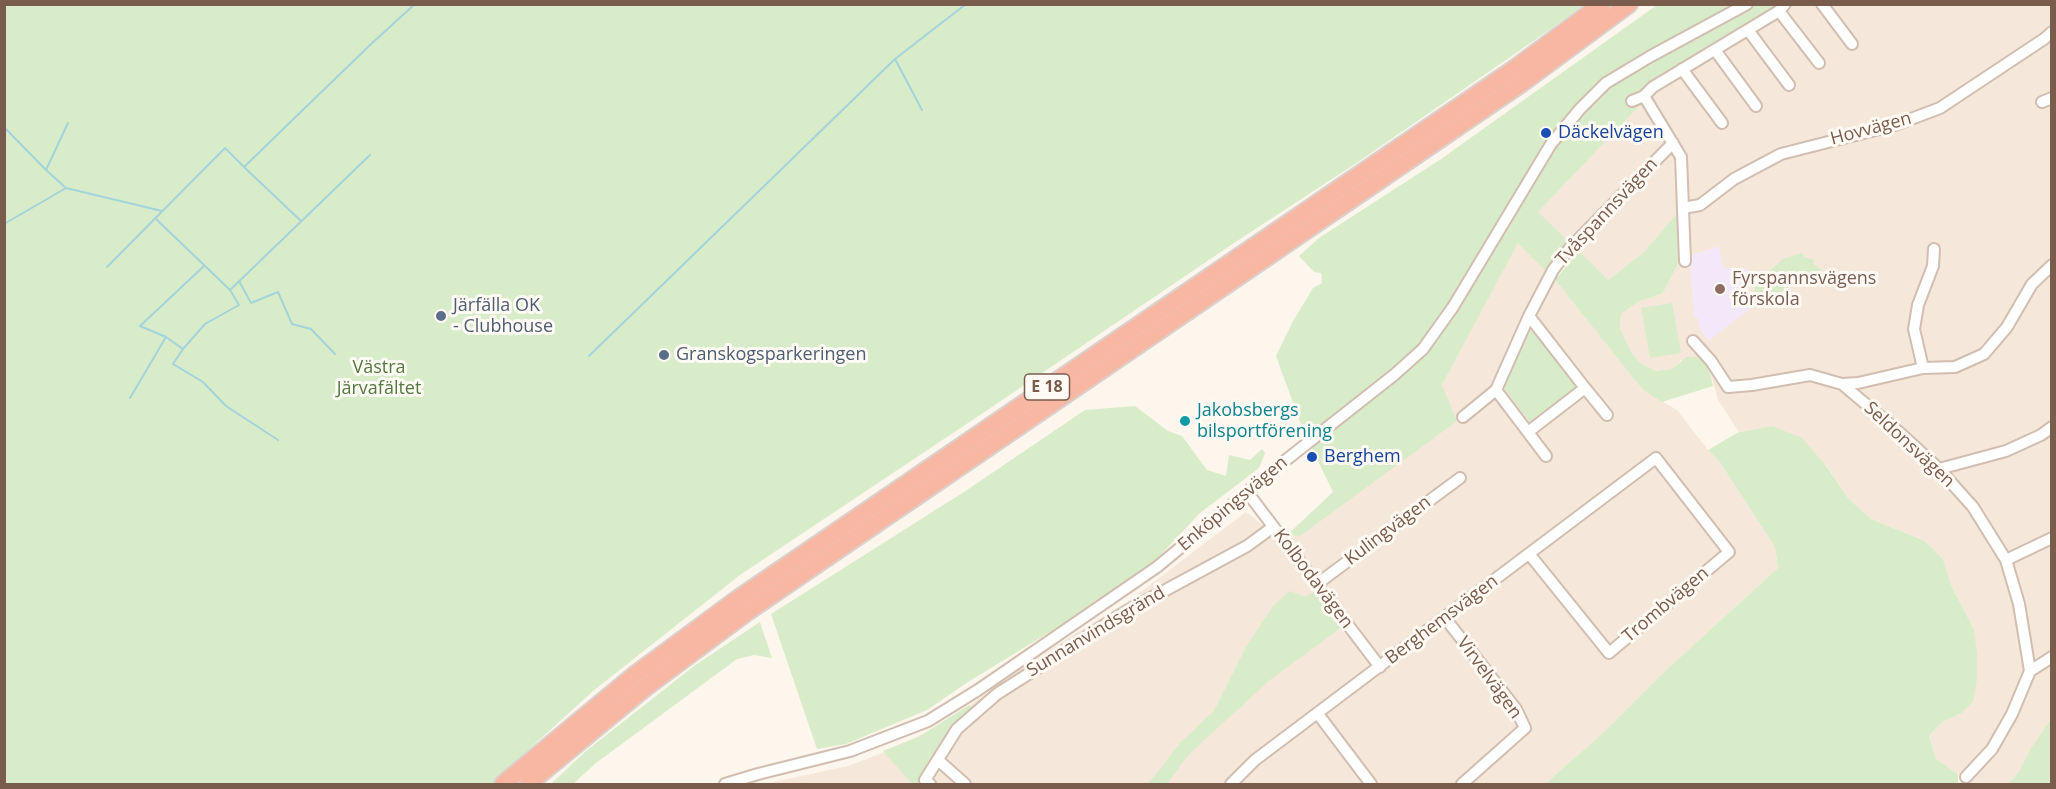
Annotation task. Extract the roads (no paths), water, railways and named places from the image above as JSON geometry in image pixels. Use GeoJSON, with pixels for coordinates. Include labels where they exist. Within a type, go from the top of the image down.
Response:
{"type":"FeatureCollection","features":[{"type":"Feature","properties":{"kind":"highway","name":"E 18"},"geometry":{"type":"LineString","coordinates":[[503,784],[628,681],[739,598],[1505,75],[1602,4]]}},
{"type":"Feature","properties":{"kind":"highway","name":"E 18"},"geometry":{"type":"LineString","coordinates":[[528,784],[646,687],[747,612],[1522,83],[1629,4]]}},
{"type":"Feature","properties":{"kind":"street","name":"Enköpingsvägen"},"geometry":{"type":"LineString","coordinates":[[725,784],[850,752],[928,721],[978,690],[1157,567],[1423,349],[1454,307],[1551,144],[1598,91],[1629,68],[1747,4]]}},
{"type":"Feature","properties":{"kind":"street"},"geometry":{"type":"LineString","coordinates":[[1822,4],[1852,44]]}},
{"type":"Feature","properties":{"kind":"street"},"geometry":{"type":"LineString","coordinates":[[1632,101],[1644,96],[1653,87],[1782,8],[1819,63]]}},
{"type":"Feature","properties":{"kind":"street"},"geometry":{"type":"LineString","coordinates":[[1748,30],[1789,85]]}},
{"type":"Feature","properties":{"kind":"street","name":"Hovvägen"},"geometry":{"type":"LineString","coordinates":[[1683,208],[1700,205],[1734,178],[1781,154],[1895,125],[1940,108],[2052,32]]}},
{"type":"Feature","properties":{"kind":"street"},"geometry":{"type":"LineString","coordinates":[[1714,50],[1756,106]]}},
{"type":"Feature","properties":{"kind":"street"},"geometry":{"type":"LineString","coordinates":[[1682,69],[1722,123]]}},
{"type":"Feature","properties":{"kind":"street"},"geometry":{"type":"LineString","coordinates":[[1644,96],[1681,157],[1685,261]]}},
{"type":"Feature","properties":{"kind":"street","name":"Tvåspannsvägen"},"geometry":{"type":"LineString","coordinates":[[1463,417],[1496,390],[1529,316],[1553,270],[1570,248],[1673,143]]}},
{"type":"Feature","properties":{"kind":"street"},"geometry":{"type":"LineString","coordinates":[[1923,368],[1914,329],[1918,305],[1933,266],[1934,249]]}},
{"type":"Feature","properties":{"kind":"street"},"geometry":{"type":"LineString","coordinates":[[1842,384],[1923,368],[1955,367],[1984,354],[2007,327],[2032,284],[2052,265]]}},
{"type":"Feature","properties":{"kind":"street"},"geometry":{"type":"LineString","coordinates":[[1529,316],[1607,415]]}},
{"type":"Feature","properties":{"kind":"street","name":"Seldonsvägen"},"geometry":{"type":"LineString","coordinates":[[1693,341],[1711,361],[1728,387],[1810,375],[1842,384],[1900,432],[1939,469],[1973,507],[2006,560],[2019,604],[2030,671]]}},
{"type":"Feature","properties":{"kind":"street"},"geometry":{"type":"LineString","coordinates":[[1528,432],[1585,388]]}},
{"type":"Feature","properties":{"kind":"street"},"geometry":{"type":"LineString","coordinates":[[1496,390],[1546,456]]}},
{"type":"Feature","properties":{"kind":"street"},"geometry":{"type":"LineString","coordinates":[[1939,469],[2006,451],[2041,435],[2052,427]]}},
{"type":"Feature","properties":{"kind":"street","name":"Berghemsvägen"},"geometry":{"type":"LineString","coordinates":[[1232,784],[1255,760],[1656,458]]}},
{"type":"Feature","properties":{"kind":"street","name":"Trombvägen"},"geometry":{"type":"LineString","coordinates":[[1530,555],[1609,653],[1729,552],[1656,458]]}},
{"type":"Feature","properties":{"kind":"street","name":"Kulingvägen"},"geometry":{"type":"LineString","coordinates":[[1317,584],[1460,477]]}},
{"type":"Feature","properties":{"kind":"street","name":"Kolbodavägen"},"geometry":{"type":"LineString","coordinates":[[1247,492],[1380,667]]}},
{"type":"Feature","properties":{"kind":"street","name":"Sunnanvindsgränd"},"geometry":{"type":"LineString","coordinates":[[930,784],[925,780],[957,729],[997,694],[1127,611],[1247,546],[1273,527]]}},
{"type":"Feature","properties":{"kind":"street"},"geometry":{"type":"LineString","coordinates":[[2006,560],[2052,538]]}},
{"type":"Feature","properties":{"kind":"street","name":"Virvelvägen"},"geometry":{"type":"LineString","coordinates":[[1444,618],[1516,709],[1525,728],[1462,784]]}},
{"type":"Feature","properties":{"kind":"street"},"geometry":{"type":"LineString","coordinates":[[1966,777],[1992,749],[2012,714],[2030,671],[2052,657]]}},
{"type":"Feature","properties":{"kind":"street"},"geometry":{"type":"LineString","coordinates":[[1318,714],[1371,784]]}},
{"type":"Feature","properties":{"kind":"street"},"geometry":{"type":"LineString","coordinates":[[938,760],[965,784]]}},
{"type":"Feature","properties":{"kind":"waterway"},"geometry":{"type":"LineString","coordinates":[[107,267],[225,148],[244,167],[415,4]]}},
{"type":"Feature","properties":{"kind":"waterway"},"geometry":{"type":"LineString","coordinates":[[922,110],[895,59],[966,4]]}},
{"type":"Feature","properties":{"kind":"waterway"},"geometry":{"type":"LineString","coordinates":[[589,356],[895,59]]}},
{"type":"Feature","properties":{"kind":"waterway"},"geometry":{"type":"LineString","coordinates":[[46,170],[68,123]]}},
{"type":"Feature","properties":{"kind":"waterway"},"geometry":{"type":"LineString","coordinates":[[4,127],[66,188],[162,211]]}},
{"type":"Feature","properties":{"kind":"waterway"},"geometry":{"type":"LineString","coordinates":[[183,349],[205,324],[239,305],[230,290],[370,155]]}},
{"type":"Feature","properties":{"kind":"waterway"},"geometry":{"type":"LineString","coordinates":[[244,167],[301,221]]}},
{"type":"Feature","properties":{"kind":"waterway"},"geometry":{"type":"LineString","coordinates":[[4,224],[66,188]]}},
{"type":"Feature","properties":{"kind":"waterway"},"geometry":{"type":"LineString","coordinates":[[155,218],[230,290]]}},
{"type":"Feature","properties":{"kind":"waterway"},"geometry":{"type":"LineString","coordinates":[[204,266],[140,326],[166,337],[183,349],[173,364],[203,382],[226,406],[278,440]]}},
{"type":"Feature","properties":{"kind":"waterway"},"geometry":{"type":"LineString","coordinates":[[239,281],[251,303],[278,292],[292,324],[311,329],[335,354]]}},
{"type":"Feature","properties":{"kind":"waterway"},"geometry":{"type":"LineString","coordinates":[[130,398],[166,337]]}},
{"type":"Feature","properties":{"kind":"place","name":"Däckelvägen"},"geometry":{"type":"Point","coordinates":[1546,133]}},
{"type":"Feature","properties":{"kind":"place","name":"Fyrspannsvägens förskola"},"geometry":{"type":"Point","coordinates":[1720,289]}},
{"type":"Feature","properties":{"kind":"place","name":"Järfälla OK - Clubhouse"},"geometry":{"type":"Point","coordinates":[441,316]}},
{"type":"Feature","properties":{"kind":"place","name":"Granskogsparkeringen"},"geometry":{"type":"Point","coordinates":[664,355]}},
{"type":"Feature","properties":{"kind":"place","name":"Jakobsbergs bilsportförening"},"geometry":{"type":"Point","coordinates":[1185,421]}},
{"type":"Feature","properties":{"kind":"place","name":"Berghem"},"geometry":{"type":"Point","coordinates":[1312,457]}},
{"type":"Feature","properties":{"kind":"park label","name":"Västra Järvafältet"},"geometry":{"type":"Point","coordinates":[379,378]}}]}
